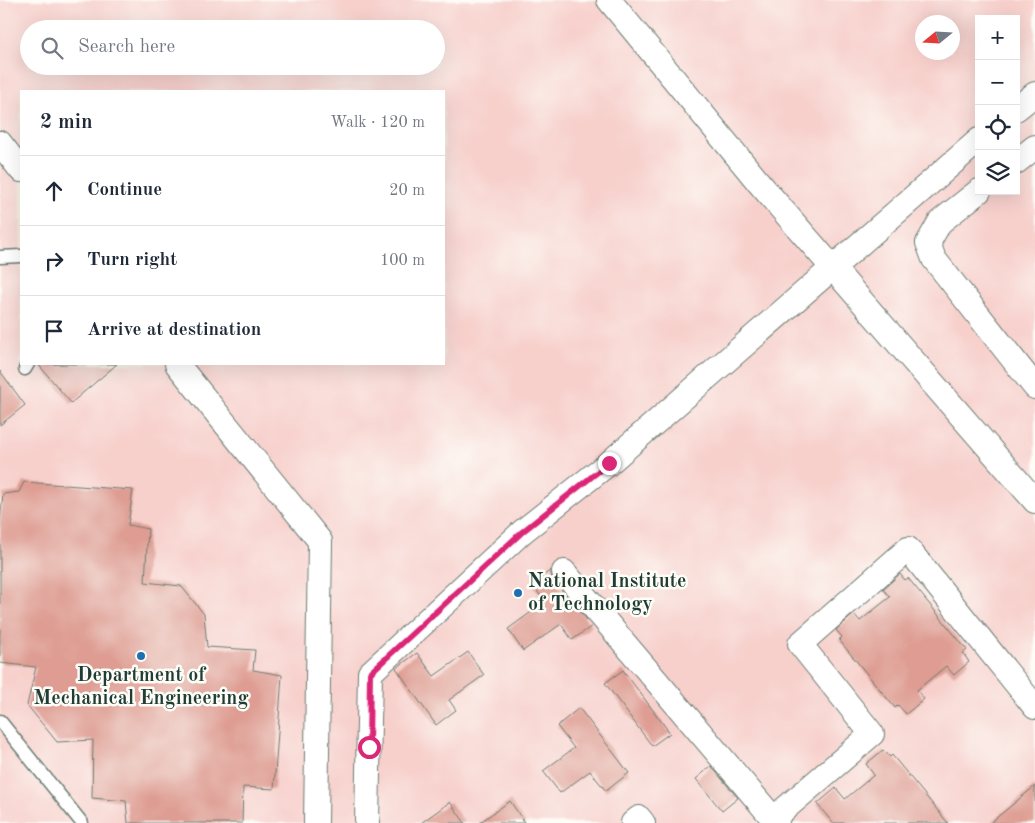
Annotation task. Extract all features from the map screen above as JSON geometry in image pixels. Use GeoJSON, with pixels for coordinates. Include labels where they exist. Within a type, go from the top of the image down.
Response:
{"type":"FeatureCollection","features":[{"type":"Feature","properties":{"kind":"street"},"geometry":{"type":"LineString","coordinates":[[609,0],[760,184],[1035,500]]}},
{"type":"Feature","properties":{"kind":"street"},"geometry":{"type":"LineString","coordinates":[[1020,106],[1035,94]]}},
{"type":"Feature","properties":{"kind":"street"},"geometry":{"type":"LineString","coordinates":[[0,143],[20,169]]}},
{"type":"Feature","properties":{"kind":"street"},"geometry":{"type":"LineString","coordinates":[[367,823],[370,673],[522,532],[609,463],[975,144]]}},
{"type":"Feature","properties":{"kind":"street"},"geometry":{"type":"LineString","coordinates":[[1020,159],[1035,147]]}},
{"type":"Feature","properties":{"kind":"street"},"geometry":{"type":"LineString","coordinates":[[975,194],[940,222],[928,242],[934,259],[1035,387]]}},
{"type":"Feature","properties":{"kind":"street"},"geometry":{"type":"LineString","coordinates":[[179,365],[320,541],[316,823]]}},
{"type":"Feature","properties":{"kind":"street"},"geometry":{"type":"LineString","coordinates":[[564,572],[775,821],[872,734],[800,644],[908,549],[1035,708]]}},
{"type":"Feature","properties":{"kind":"street"},"geometry":{"type":"LineString","coordinates":[[633,823],[639,818],[644,823]]}},
{"type":"Feature","properties":{"kind":"lane"},"geometry":{"type":"LineString","coordinates":[[0,257],[20,256]]}},
{"type":"Feature","properties":{"kind":"lane"},"geometry":{"type":"LineString","coordinates":[[0,722],[82,823]]}},
{"type":"Feature","properties":{"kind":"shaded area","name":"National Institute of Technology"},"geometry":{"type":"Polygon","coordinates":[[[0,0],[1035,0],[1035,823],[0,823],[0,0]]]}},
{"type":"Feature","properties":{"kind":"building"},"geometry":{"type":"Polygon","coordinates":[[[39,365],[116,365],[71,403],[39,365]]]}},
{"type":"Feature","properties":{"kind":"building"},"geometry":{"type":"Polygon","coordinates":[[[0,371],[25,405],[0,425],[0,371]]]}},
{"type":"Feature","properties":{"kind":"building","name":"Department of Mechanical Engineering"},"geometry":{"type":"Polygon","coordinates":[[[24,482],[133,490],[128,525],[148,529],[145,582],[181,586],[204,614],[207,647],[255,650],[253,670],[282,675],[274,789],[243,787],[242,823],[128,823],[126,801],[92,798],[93,740],[57,742],[27,705],[36,667],[0,663],[0,521],[3,494],[19,492],[24,482]]]}},
{"type":"Feature","properties":{"kind":"building"},"geometry":{"type":"Polygon","coordinates":[[[551,570],[554,581],[592,626],[572,640],[561,624],[523,651],[508,629],[545,602],[532,584],[551,570]]]}},
{"type":"Feature","properties":{"kind":"building"},"geometry":{"type":"Polygon","coordinates":[[[900,574],[905,580],[908,578],[967,650],[963,653],[969,662],[954,675],[946,666],[917,690],[924,699],[906,714],[898,705],[895,708],[839,640],[842,637],[836,630],[854,614],[860,621],[890,597],[883,589],[900,574]]]}},
{"type":"Feature","properties":{"kind":"building"},"geometry":{"type":"Polygon","coordinates":[[[468,652],[484,675],[449,700],[456,710],[436,725],[396,668],[417,653],[434,676],[468,652]]]}},
{"type":"Feature","properties":{"kind":"building"},"geometry":{"type":"Polygon","coordinates":[[[623,670],[670,733],[652,746],[605,683],[623,670]]]}},
{"type":"Feature","properties":{"kind":"building"},"geometry":{"type":"Polygon","coordinates":[[[579,708],[629,773],[606,791],[590,771],[560,793],[543,771],[574,748],[557,726],[579,708]]]}},
{"type":"Feature","properties":{"kind":"building"},"geometry":{"type":"Polygon","coordinates":[[[883,750],[890,757],[892,755],[948,823],[833,823],[817,804],[836,788],[845,799],[874,775],[866,764],[883,750]]]}},
{"type":"Feature","properties":{"kind":"building"},"geometry":{"type":"Polygon","coordinates":[[[711,766],[738,798],[722,811],[696,779],[711,766]]]}},
{"type":"Feature","properties":{"kind":"building"},"geometry":{"type":"Polygon","coordinates":[[[1035,786],[1035,823],[990,823],[1035,786]]]}},
{"type":"Feature","properties":{"kind":"building"},"geometry":{"type":"Polygon","coordinates":[[[510,801],[525,823],[479,823],[510,801]]]}},
{"type":"Feature","properties":{"kind":"building"},"geometry":{"type":"Polygon","coordinates":[[[450,802],[465,823],[421,823],[450,802]]]}},
{"type":"Feature","properties":{"kind":"place","name":"National Institute of Technology"},"geometry":{"type":"Point","coordinates":[518,593]}},
{"type":"Feature","properties":{"kind":"place","name":"Department of Mechanical Engineering"},"geometry":{"type":"Point","coordinates":[141,656]}},
{"type":"Feature","properties":{"kind":"route"},"geometry":{"type":"LineString","coordinates":[[369,747],[370,673],[522,532],[609,463]]}}]}
